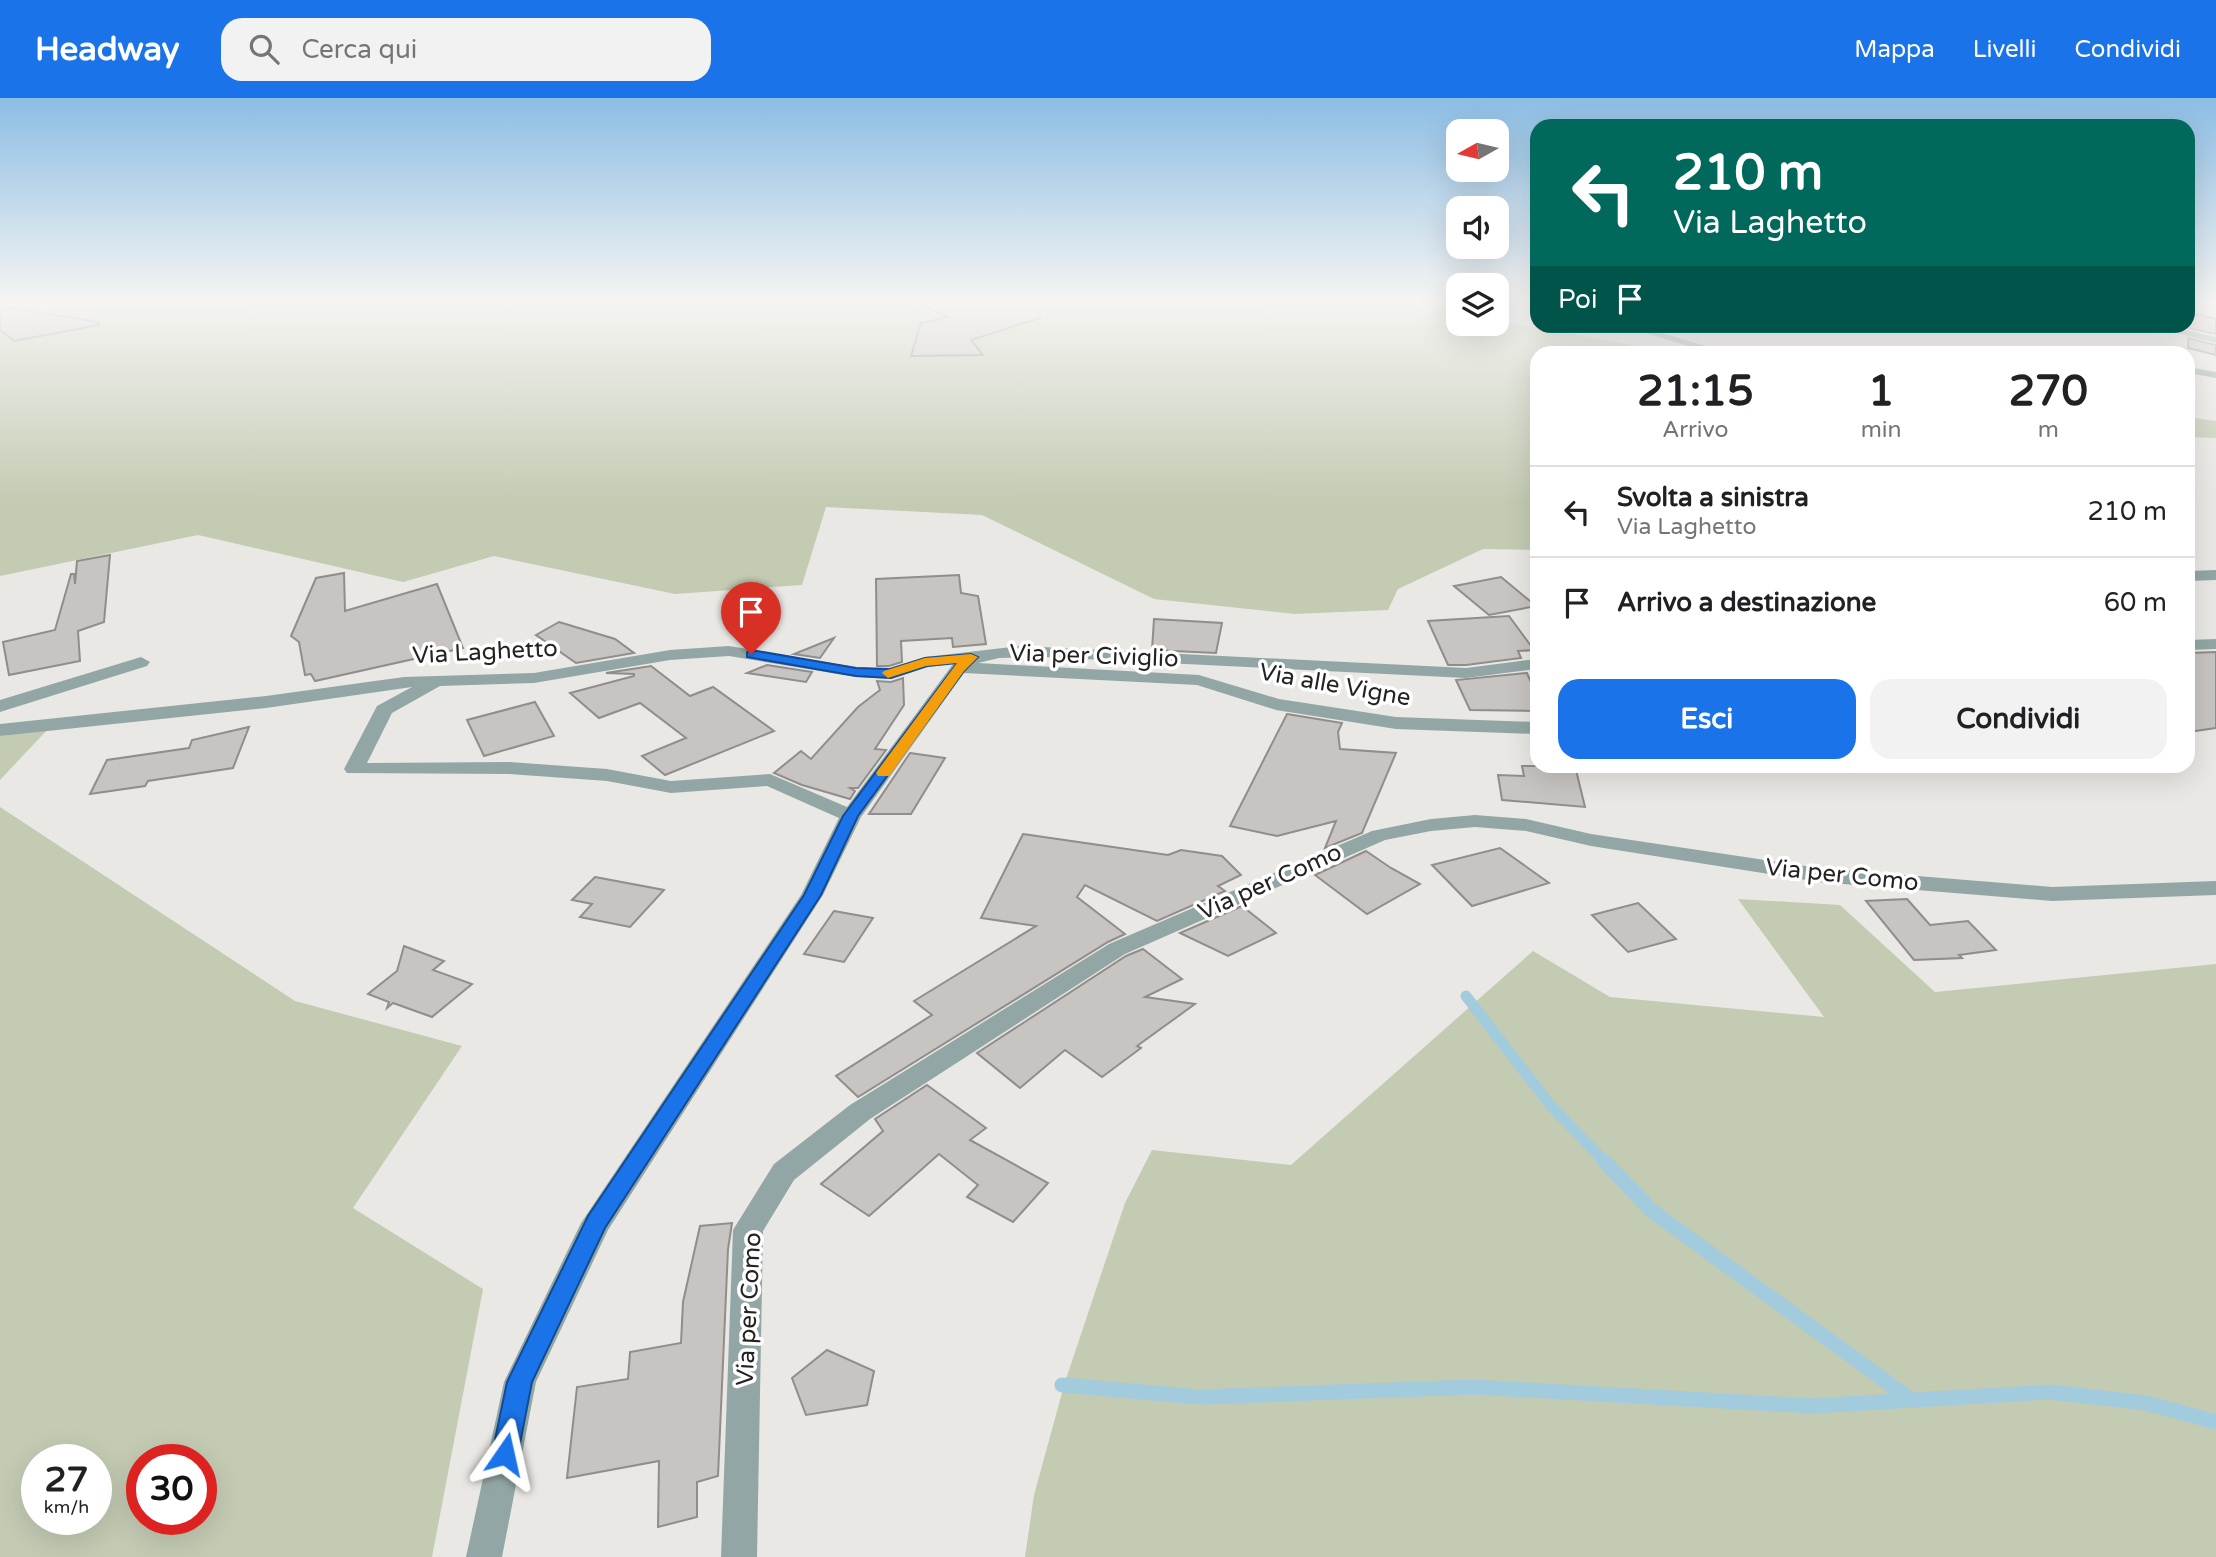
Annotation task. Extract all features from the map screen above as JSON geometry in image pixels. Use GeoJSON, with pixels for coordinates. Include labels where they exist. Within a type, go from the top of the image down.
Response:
{"type":"FeatureCollection","features":[{"type":"Feature","properties":{"kind":"street"},"geometry":{"type":"LineString","coordinates":[[2195,371],[2216,375]]}},
{"type":"Feature","properties":{"kind":"street"},"geometry":{"type":"LineString","coordinates":[[2195,576],[2216,575]]}},
{"type":"Feature","properties":{"kind":"street"},"geometry":{"type":"LineString","coordinates":[[2195,645],[2216,644]]}},
{"type":"Feature","properties":{"kind":"street","name":"Via Laghetto"},"geometry":{"type":"LineString","coordinates":[[0,730],[266,702],[404,681],[534,678],[670,655],[729,651],[856,672],[891,674],[925,662],[965,663]]}},
{"type":"Feature","properties":{"kind":"street","name":"Via per Civiglio"},"geometry":{"type":"LineString","coordinates":[[965,663],[1006,652],[1043,652],[1466,673],[1530,665]]}},
{"type":"Feature","properties":{"kind":"street"},"geometry":{"type":"LineString","coordinates":[[0,706],[141,662]]}},
{"type":"Feature","properties":{"kind":"street"},"geometry":{"type":"LineString","coordinates":[[484,1557],[520,1382],[596,1223],[812,895],[851,816],[965,663]]}},
{"type":"Feature","properties":{"kind":"street","name":"Via alle Vigne"},"geometry":{"type":"LineString","coordinates":[[965,663],[1199,680],[1276,704],[1396,723],[1530,728]]}},
{"type":"Feature","properties":{"kind":"street"},"geometry":{"type":"LineString","coordinates":[[437,681],[384,710],[354,769],[509,768],[607,775],[671,787],[771,780],[851,816]]}},
{"type":"Feature","properties":{"kind":"street","name":"Via per Como"},"geometry":{"type":"LineString","coordinates":[[739,1557],[748,1230],[785,1172],[860,1112],[1117,949],[1380,835],[1431,825],[1475,821],[1526,825],[1591,840],[1819,875],[2052,894],[2216,888]]}},
{"type":"Feature","properties":{"kind":"green space"},"geometry":{"type":"Polygon","coordinates":[[[0,367],[1530,367],[1530,550],[1483,549],[1398,589],[1388,610],[1295,614],[1154,599],[982,515],[826,507],[802,585],[675,594],[494,556],[403,582],[198,535],[0,576],[0,367]]]}},
{"type":"Feature","properties":{"kind":"green space"},"geometry":{"type":"Polygon","coordinates":[[[2195,418],[2216,421],[2216,438],[2195,437],[2195,418]]]}},
{"type":"Feature","properties":{"kind":"green space"},"geometry":{"type":"Polygon","coordinates":[[[48,729],[0,780],[0,736],[48,729]]]}},
{"type":"Feature","properties":{"kind":"green space"},"geometry":{"type":"Polygon","coordinates":[[[0,807],[295,1001],[462,1046],[353,1208],[483,1289],[432,1557],[0,1557],[0,807]]]}},
{"type":"Feature","properties":{"kind":"green space"},"geometry":{"type":"Polygon","coordinates":[[[1738,899],[1840,905],[1935,992],[2216,964],[2216,1557],[1025,1557],[1034,1495],[1065,1382],[1125,1203],[1152,1150],[1291,1165],[1533,951],[1610,997],[1824,1017],[1738,899]]]}},
{"type":"Feature","properties":{"kind":"building"},"geometry":{"type":"Polygon","coordinates":[[[110,555],[104,622],[78,631],[80,661],[9,675],[3,642],[55,630],[71,574],[74,574],[75,584],[77,561],[110,555]]]}},
{"type":"Feature","properties":{"kind":"building"},"geometry":{"type":"Polygon","coordinates":[[[344,573],[345,611],[437,584],[463,648],[315,681],[311,674],[305,675],[299,642],[291,636],[316,578],[344,573]]]}},
{"type":"Feature","properties":{"kind":"building"},"geometry":{"type":"Polygon","coordinates":[[[959,575],[961,593],[978,596],[986,644],[953,647],[952,638],[901,641],[902,662],[877,666],[876,579],[959,575]]]}},
{"type":"Feature","properties":{"kind":"building"},"geometry":{"type":"Polygon","coordinates":[[[1501,577],[1530,601],[1530,607],[1489,615],[1454,586],[1501,577]]]}},
{"type":"Feature","properties":{"kind":"building"},"geometry":{"type":"Polygon","coordinates":[[[1509,616],[1530,645],[1530,650],[1518,651],[1521,658],[1448,665],[1428,621],[1509,616]]]}},
{"type":"Feature","properties":{"kind":"building"},"geometry":{"type":"Polygon","coordinates":[[[1154,619],[1222,623],[1216,653],[1152,650],[1154,619]]]}},
{"type":"Feature","properties":{"kind":"building"},"geometry":{"type":"Polygon","coordinates":[[[559,622],[615,639],[634,653],[576,663],[536,635],[559,622]]]}},
{"type":"Feature","properties":{"kind":"building"},"geometry":{"type":"Polygon","coordinates":[[[834,638],[820,658],[794,654],[834,638]]]}},
{"type":"Feature","properties":{"kind":"building"},"geometry":{"type":"Polygon","coordinates":[[[2216,652],[2216,728],[2195,731],[2195,653],[2216,652]]]}},
{"type":"Feature","properties":{"kind":"building"},"geometry":{"type":"Polygon","coordinates":[[[767,665],[812,672],[806,682],[747,673],[767,665]]]}},
{"type":"Feature","properties":{"kind":"building"},"geometry":{"type":"Polygon","coordinates":[[[651,666],[690,696],[713,687],[774,731],[665,775],[642,756],[686,738],[640,703],[599,718],[570,693],[634,676],[606,673],[651,666]]]}},
{"type":"Feature","properties":{"kind":"building"},"geometry":{"type":"Polygon","coordinates":[[[1527,673],[1530,680],[1530,711],[1470,710],[1456,680],[1527,673]]]}},
{"type":"Feature","properties":{"kind":"building"},"geometry":{"type":"Polygon","coordinates":[[[903,678],[904,705],[875,749],[886,750],[858,788],[850,788],[855,791],[850,799],[802,785],[774,773],[801,751],[811,759],[858,707],[880,690],[877,681],[891,682],[903,678]]]}},
{"type":"Feature","properties":{"kind":"building"},"geometry":{"type":"Polygon","coordinates":[[[535,702],[554,736],[484,756],[467,720],[535,702]]]}},
{"type":"Feature","properties":{"kind":"building"},"geometry":{"type":"Polygon","coordinates":[[[1287,714],[1342,723],[1338,732],[1340,749],[1396,753],[1362,833],[1325,848],[1336,821],[1277,836],[1230,826],[1287,714]]]}},
{"type":"Feature","properties":{"kind":"building"},"geometry":{"type":"Polygon","coordinates":[[[249,727],[233,768],[148,781],[145,786],[90,794],[107,760],[189,748],[192,740],[249,727]]]}},
{"type":"Feature","properties":{"kind":"building"},"geometry":{"type":"Polygon","coordinates":[[[910,753],[945,758],[911,814],[869,814],[910,753]]]}},
{"type":"Feature","properties":{"kind":"building"},"geometry":{"type":"Polygon","coordinates":[[[1522,766],[1530,766],[1530,773],[1577,773],[1585,807],[1502,800],[1498,775],[1524,776],[1522,766]]]}},
{"type":"Feature","properties":{"kind":"building"},"geometry":{"type":"Polygon","coordinates":[[[1023,834],[1168,855],[1181,850],[1222,856],[1241,875],[1218,886],[1225,891],[1157,921],[1085,885],[1077,897],[1125,934],[858,1097],[836,1076],[932,1015],[914,1001],[1036,926],[981,918],[1023,834]]]}},
{"type":"Feature","properties":{"kind":"building"},"geometry":{"type":"Polygon","coordinates":[[[1500,848],[1549,883],[1472,906],[1432,865],[1500,848]]]}},
{"type":"Feature","properties":{"kind":"building"},"geometry":{"type":"Polygon","coordinates":[[[1366,851],[1420,884],[1367,914],[1315,875],[1366,851]]]}},
{"type":"Feature","properties":{"kind":"building"},"geometry":{"type":"Polygon","coordinates":[[[595,877],[664,890],[630,927],[580,917],[592,904],[572,900],[595,877]]]}},
{"type":"Feature","properties":{"kind":"building"},"geometry":{"type":"Polygon","coordinates":[[[1907,899],[1930,925],[1968,921],[1996,950],[1959,955],[1962,958],[1914,960],[1866,901],[1907,899]]]}},
{"type":"Feature","properties":{"kind":"building"},"geometry":{"type":"Polygon","coordinates":[[[1638,903],[1676,939],[1628,952],[1592,915],[1638,903]]]}},
{"type":"Feature","properties":{"kind":"building"},"geometry":{"type":"Polygon","coordinates":[[[1242,906],[1276,933],[1228,956],[1180,933],[1242,906]]]}},
{"type":"Feature","properties":{"kind":"building"},"geometry":{"type":"Polygon","coordinates":[[[834,911],[873,918],[844,962],[804,954],[834,911]]]}},
{"type":"Feature","properties":{"kind":"building"},"geometry":{"type":"Polygon","coordinates":[[[404,946],[444,961],[433,970],[472,984],[432,1017],[393,1003],[387,1008],[389,1002],[368,994],[397,971],[404,946]]]}},
{"type":"Feature","properties":{"kind":"building"},"geometry":{"type":"Polygon","coordinates":[[[1143,949],[1182,979],[1145,997],[1195,1004],[1137,1046],[1141,1048],[1102,1077],[1065,1050],[1020,1088],[977,1053],[1126,956],[1143,949]]]}},
{"type":"Feature","properties":{"kind":"building"},"geometry":{"type":"Polygon","coordinates":[[[927,1085],[986,1128],[970,1140],[1048,1183],[1013,1222],[967,1197],[978,1185],[939,1154],[869,1216],[821,1184],[883,1131],[875,1119],[927,1085]]]}},
{"type":"Feature","properties":{"kind":"building"},"geometry":{"type":"Polygon","coordinates":[[[732,1223],[728,1249],[718,1476],[697,1482],[697,1517],[658,1527],[659,1461],[567,1478],[577,1387],[628,1379],[630,1352],[681,1343],[683,1302],[700,1226],[732,1223]]]}},
{"type":"Feature","properties":{"kind":"building"},"geometry":{"type":"Polygon","coordinates":[[[827,1350],[874,1371],[867,1405],[806,1415],[792,1378],[827,1350]]]}},
{"type":"Feature","properties":{"kind":"waterway"},"geometry":{"type":"LineString","coordinates":[[1466,996],[1551,1106],[1606,1163]]}},
{"type":"Feature","properties":{"kind":"waterway"},"geometry":{"type":"LineString","coordinates":[[1604,1161],[1652,1211],[1910,1399]]}},
{"type":"Feature","properties":{"kind":"waterway"},"geometry":{"type":"LineString","coordinates":[[1062,1385],[1200,1397],[1474,1387],[1813,1406],[2050,1392],[2146,1403],[2216,1422]]}},
{"type":"Feature","properties":{"kind":"slow traffic"},"geometry":{"type":"LineString","coordinates":[[883,773],[960,668],[971,657],[925,662],[888,673]]}},
{"type":"Feature","properties":{"kind":"route"},"geometry":{"type":"LineString","coordinates":[[505,1454],[520,1382],[596,1223],[812,895],[851,816],[960,668],[971,657],[925,662],[891,674],[856,672],[751,654]]}}]}
